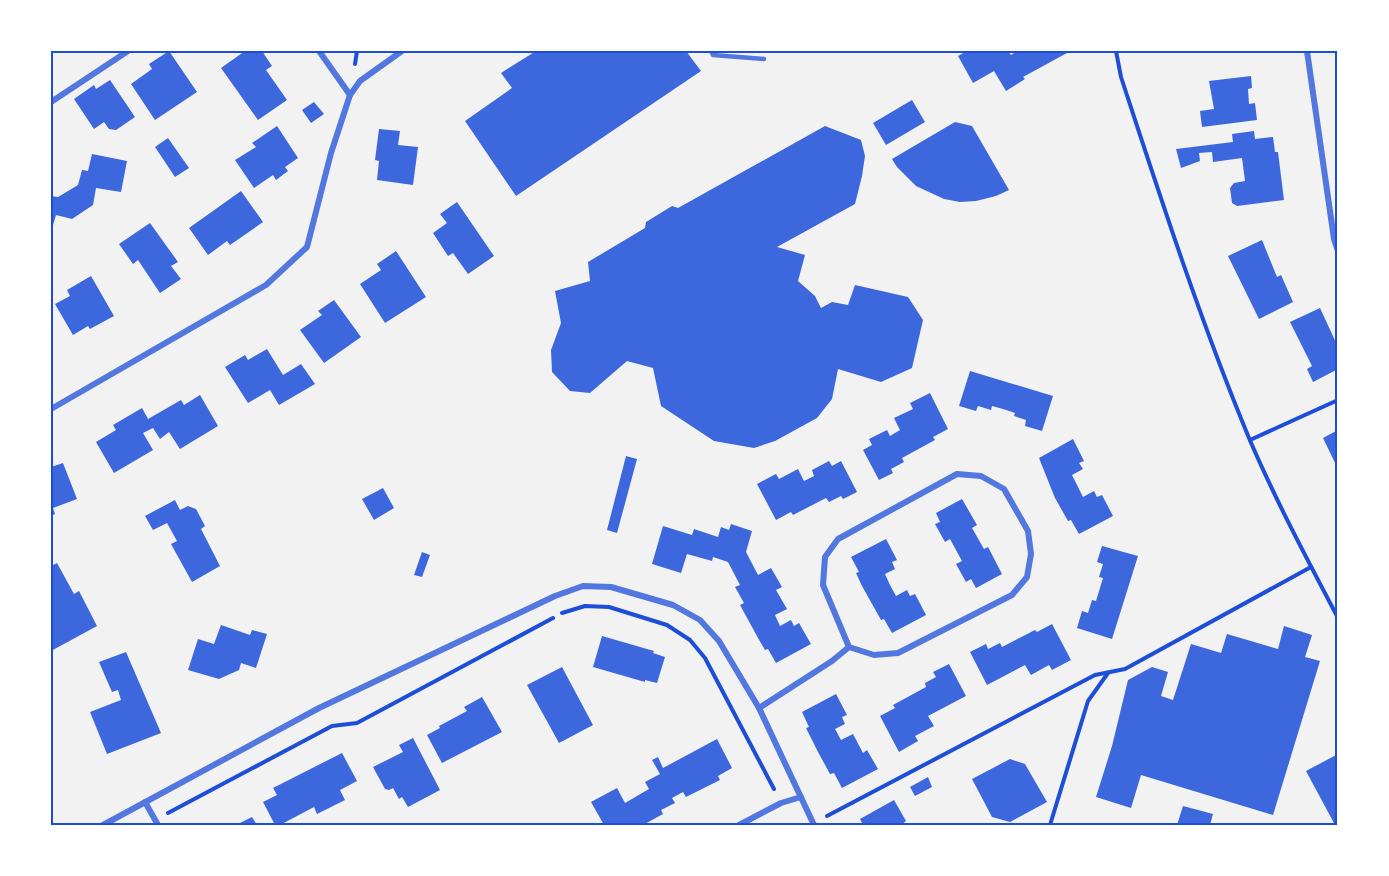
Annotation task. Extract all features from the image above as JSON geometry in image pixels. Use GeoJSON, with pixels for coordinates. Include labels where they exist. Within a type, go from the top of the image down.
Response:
{"type":"FeatureCollection","features":[{"type":"Feature","properties":{"kind":"street"},"geometry":{"type":"LineString","coordinates":[[51,102],[128,51]]}},
{"type":"Feature","properties":{"kind":"street"},"geometry":{"type":"LineString","coordinates":[[319,51],[350,95]]}},
{"type":"Feature","properties":{"kind":"street"},"geometry":{"type":"LineString","coordinates":[[51,409],[266,285],[307,247],[331,153],[350,95],[360,81],[402,51]]}},
{"type":"Feature","properties":{"kind":"street"},"geometry":{"type":"LineString","coordinates":[[1307,51],[1334,239],[1338,251]]}},
{"type":"Feature","properties":{"kind":"street"},"geometry":{"type":"LineString","coordinates":[[957,474],[981,476],[1004,489],[1028,531],[1031,554],[1027,577],[1012,595],[898,653],[874,655],[849,647],[823,585],[825,557],[838,539],[957,474]]}},
{"type":"Feature","properties":{"kind":"street"},"geometry":{"type":"LineString","coordinates":[[103,825],[319,708],[555,596],[583,586],[611,587],[673,605],[700,620],[719,641],[759,708],[812,823]]}},
{"type":"Feature","properties":{"kind":"street"},"geometry":{"type":"LineString","coordinates":[[759,708],[832,661],[849,647]]}},
{"type":"Feature","properties":{"kind":"street"},"geometry":{"type":"LineString","coordinates":[[740,825],[782,803],[801,797]]}},
{"type":"Feature","properties":{"kind":"street"},"geometry":{"type":"LineString","coordinates":[[145,802],[156,822]]}},
{"type":"Feature","properties":{"kind":"lane"},"geometry":{"type":"LineString","coordinates":[[711,51],[713,55],[764,59]]}},
{"type":"Feature","properties":{"kind":"path"},"geometry":{"type":"LineString","coordinates":[[1116,51],[1121,77],[1188,280],[1250,440],[1338,618]]}},
{"type":"Feature","properties":{"kind":"path"},"geometry":{"type":"LineString","coordinates":[[1250,440],[1338,400]]}},
{"type":"Feature","properties":{"kind":"path"},"geometry":{"type":"LineString","coordinates":[[812,823],[1095,675],[1125,669],[1311,567]]}},
{"type":"Feature","properties":{"kind":"path"},"geometry":{"type":"LineString","coordinates":[[156,822],[332,726],[357,723],[558,615],[585,606],[609,607],[667,625],[690,640],[705,658],[782,803]]}},
{"type":"Feature","properties":{"kind":"path"},"geometry":{"type":"LineString","coordinates":[[1050,825],[1088,700],[1108,672]]}},
{"type":"Feature","properties":{"kind":"building"},"geometry":{"type":"Polygon","coordinates":[[[169,51],[197,92],[155,120],[131,84],[152,69],[149,64],[169,51]]]}},
{"type":"Feature","properties":{"kind":"building"},"geometry":{"type":"Polygon","coordinates":[[[245,51],[262,51],[272,66],[266,70],[287,100],[258,120],[221,68],[245,51]]]}},
{"type":"Feature","properties":{"kind":"building"},"geometry":{"type":"Polygon","coordinates":[[[536,51],[686,51],[701,71],[516,196],[465,121],[512,88],[501,73],[536,51]]]}},
{"type":"Feature","properties":{"kind":"building"},"geometry":{"type":"Polygon","coordinates":[[[967,51],[1008,51],[1011,55],[1017,51],[1066,51],[1067,53],[1023,77],[1025,79],[1006,91],[994,71],[973,83],[958,56],[967,51]]]}},
{"type":"Feature","properties":{"kind":"building"},"geometry":{"type":"Polygon","coordinates":[[[1251,76],[1252,88],[1248,89],[1249,104],[1255,103],[1257,120],[1202,127],[1200,111],[1214,109],[1209,81],[1251,76]]]}},
{"type":"Feature","properties":{"kind":"building"},"geometry":{"type":"Polygon","coordinates":[[[110,80],[135,117],[116,130],[109,129],[104,122],[94,129],[74,99],[94,85],[96,89],[110,80]]]}},
{"type":"Feature","properties":{"kind":"building"},"geometry":{"type":"Polygon","coordinates":[[[912,100],[925,122],[886,145],[873,123],[912,100]]]}},
{"type":"Feature","properties":{"kind":"building"},"geometry":{"type":"Polygon","coordinates":[[[314,102],[324,114],[311,123],[302,110],[314,102]]]}},
{"type":"Feature","properties":{"kind":"building"},"geometry":{"type":"Polygon","coordinates":[[[955,122],[972,126],[1009,190],[976,201],[960,202],[944,199],[916,186],[897,167],[892,159],[955,122]]]}},
{"type":"Feature","properties":{"kind":"building"},"geometry":{"type":"Polygon","coordinates":[[[277,126],[298,158],[285,167],[288,171],[276,180],[273,175],[254,188],[235,160],[256,147],[252,143],[277,126]]]}},
{"type":"Feature","properties":{"kind":"building"},"geometry":{"type":"Polygon","coordinates":[[[825,126],[861,140],[865,156],[855,204],[777,247],[805,255],[798,281],[815,296],[821,308],[832,302],[848,305],[855,285],[908,297],[923,320],[912,368],[881,382],[838,369],[832,399],[817,418],[775,441],[754,448],[714,441],[661,406],[653,368],[627,361],[590,393],[570,391],[552,372],[551,350],[561,323],[555,291],[590,281],[588,262],[645,228],[646,222],[672,206],[678,208],[825,126]]]}},
{"type":"Feature","properties":{"kind":"building"},"geometry":{"type":"Polygon","coordinates":[[[379,129],[400,131],[398,145],[418,147],[413,185],[377,180],[379,161],[375,160],[379,129]]]}},
{"type":"Feature","properties":{"kind":"building"},"geometry":{"type":"Polygon","coordinates":[[[1254,131],[1255,139],[1273,137],[1275,152],[1278,152],[1284,200],[1237,206],[1232,203],[1230,188],[1234,183],[1245,181],[1242,158],[1213,162],[1212,152],[1199,153],[1200,161],[1181,168],[1176,149],[1233,142],[1232,134],[1254,131]]]}},
{"type":"Feature","properties":{"kind":"building"},"geometry":{"type":"Polygon","coordinates":[[[168,138],[189,168],[175,177],[155,147],[168,138]]]}},
{"type":"Feature","properties":{"kind":"building"},"geometry":{"type":"Polygon","coordinates":[[[92,154],[127,161],[121,192],[96,188],[93,205],[72,219],[56,215],[51,232],[51,196],[58,197],[78,185],[82,170],[88,171],[92,154]]]}},
{"type":"Feature","properties":{"kind":"building"},"geometry":{"type":"Polygon","coordinates":[[[241,191],[263,222],[230,245],[227,241],[208,255],[189,228],[241,191]]]}},
{"type":"Feature","properties":{"kind":"building"},"geometry":{"type":"Polygon","coordinates":[[[457,202],[494,256],[468,274],[453,253],[448,256],[433,233],[447,223],[440,214],[457,202]]]}},
{"type":"Feature","properties":{"kind":"building"},"geometry":{"type":"Polygon","coordinates":[[[150,223],[178,262],[171,266],[181,279],[160,293],[138,260],[133,264],[119,244],[150,223]]]}},
{"type":"Feature","properties":{"kind":"building"},"geometry":{"type":"Polygon","coordinates":[[[1262,240],[1277,277],[1281,275],[1293,302],[1259,319],[1228,256],[1262,240]]]}},
{"type":"Feature","properties":{"kind":"building"},"geometry":{"type":"Polygon","coordinates":[[[396,251],[426,297],[385,323],[360,284],[381,270],[377,264],[396,251]]]}},
{"type":"Feature","properties":{"kind":"building"},"geometry":{"type":"Polygon","coordinates":[[[91,276],[114,316],[90,329],[88,326],[73,335],[55,304],[70,296],[67,290],[91,276]]]}},
{"type":"Feature","properties":{"kind":"building"},"geometry":{"type":"Polygon","coordinates":[[[334,300],[361,337],[324,363],[300,330],[322,315],[318,311],[334,300]]]}},
{"type":"Feature","properties":{"kind":"building"},"geometry":{"type":"Polygon","coordinates":[[[1320,308],[1338,347],[1338,369],[1313,382],[1307,369],[1312,366],[1290,322],[1320,308]]]}},
{"type":"Feature","properties":{"kind":"building"},"geometry":{"type":"Polygon","coordinates":[[[267,349],[283,375],[301,364],[315,384],[279,405],[270,390],[248,403],[225,367],[245,355],[248,360],[267,349]]]}},
{"type":"Feature","properties":{"kind":"building"},"geometry":{"type":"Polygon","coordinates":[[[970,371],[1053,396],[1042,431],[1025,426],[1026,420],[1003,409],[992,406],[991,410],[978,406],[976,411],[959,406],[970,371]]]}},
{"type":"Feature","properties":{"kind":"building"},"geometry":{"type":"Polygon","coordinates":[[[930,393],[948,429],[933,437],[935,440],[902,458],[904,462],[891,469],[893,473],[879,480],[863,450],[872,445],[869,439],[887,430],[890,436],[900,430],[894,418],[913,409],[910,403],[930,393]]]}},
{"type":"Feature","properties":{"kind":"building"},"geometry":{"type":"Polygon","coordinates":[[[200,395],[218,426],[180,449],[169,432],[160,439],[153,428],[143,433],[153,450],[114,473],[96,442],[116,430],[113,425],[142,408],[148,419],[181,400],[184,405],[200,395]]]}},
{"type":"Feature","properties":{"kind":"building"},"geometry":{"type":"Polygon","coordinates":[[[1338,430],[1338,469],[1323,438],[1338,430]]]}},
{"type":"Feature","properties":{"kind":"building"},"geometry":{"type":"Polygon","coordinates":[[[1073,439],[1084,461],[1079,463],[1083,469],[1072,475],[1083,497],[1094,491],[1097,497],[1102,495],[1113,516],[1079,534],[1071,520],[1068,521],[1055,498],[1039,458],[1073,439]]]}},
{"type":"Feature","properties":{"kind":"building"},"geometry":{"type":"Polygon","coordinates":[[[626,456],[637,459],[617,533],[607,530],[626,456]]]}},
{"type":"Feature","properties":{"kind":"building"},"geometry":{"type":"Polygon","coordinates":[[[829,461],[832,466],[841,461],[857,492],[843,499],[841,496],[829,502],[826,498],[793,515],[791,512],[776,520],[757,484],[776,474],[779,479],[798,469],[804,481],[814,476],[812,470],[829,461]]]}},
{"type":"Feature","properties":{"kind":"building"},"geometry":{"type":"Polygon","coordinates":[[[63,463],[77,499],[53,508],[55,514],[51,516],[51,467],[63,463]]]}},
{"type":"Feature","properties":{"kind":"building"},"geometry":{"type":"Polygon","coordinates":[[[383,488],[394,508],[374,520],[362,499],[383,488]]]}},
{"type":"Feature","properties":{"kind":"building"},"geometry":{"type":"Polygon","coordinates":[[[962,499],[977,525],[972,528],[984,549],[988,547],[1002,574],[976,588],[971,579],[966,582],[956,564],[962,561],[950,539],[945,542],[935,524],[940,522],[936,513],[962,499]]]}},
{"type":"Feature","properties":{"kind":"building"},"geometry":{"type":"Polygon","coordinates":[[[175,500],[180,510],[188,506],[196,509],[205,526],[201,529],[220,566],[192,582],[171,544],[177,541],[167,523],[153,530],[145,516],[175,500]]]}},
{"type":"Feature","properties":{"kind":"building"},"geometry":{"type":"Polygon","coordinates":[[[731,524],[752,531],[746,552],[758,575],[771,568],[782,587],[776,590],[787,609],[775,615],[780,626],[791,620],[794,626],[799,623],[811,644],[776,663],[768,649],[765,650],[740,605],[744,603],[735,587],[740,585],[728,562],[713,557],[712,561],[687,554],[681,573],[652,564],[663,526],[692,535],[694,529],[718,537],[721,527],[729,530],[731,524]]]}},
{"type":"Feature","properties":{"kind":"building"},"geometry":{"type":"Polygon","coordinates":[[[886,539],[897,560],[892,562],[895,569],[885,574],[890,585],[896,596],[907,590],[910,596],[915,594],[926,615],[892,633],[884,619],[881,620],[862,586],[856,573],[859,572],[851,557],[886,539]]]}},
{"type":"Feature","properties":{"kind":"building"},"geometry":{"type":"Polygon","coordinates":[[[1102,546],[1138,556],[1112,639],[1077,628],[1082,611],[1088,613],[1092,600],[1096,601],[1103,578],[1099,577],[1103,564],[1097,562],[1102,546]]]}},
{"type":"Feature","properties":{"kind":"building"},"geometry":{"type":"Polygon","coordinates":[[[422,552],[430,555],[422,577],[414,575],[422,552]]]}},
{"type":"Feature","properties":{"kind":"building"},"geometry":{"type":"Polygon","coordinates":[[[57,563],[74,594],[79,591],[97,626],[51,651],[51,566],[57,563]]]}},
{"type":"Feature","properties":{"kind":"building"},"geometry":{"type":"Polygon","coordinates":[[[1052,624],[1071,660],[1052,670],[1049,665],[1031,675],[1025,665],[987,685],[970,652],[986,644],[988,649],[1000,643],[1002,647],[1052,624]]]}},
{"type":"Feature","properties":{"kind":"building"},"geometry":{"type":"Polygon","coordinates":[[[221,625],[250,635],[252,630],[267,634],[256,668],[241,663],[239,670],[219,679],[188,670],[198,639],[214,644],[221,625]]]}},
{"type":"Feature","properties":{"kind":"building"},"geometry":{"type":"Polygon","coordinates":[[[1284,626],[1312,635],[1305,657],[1320,661],[1273,815],[1141,775],[1131,808],[1096,797],[1112,746],[1128,680],[1152,667],[1168,672],[1161,696],[1173,700],[1191,644],[1221,653],[1227,634],[1278,649],[1284,626]]]}},
{"type":"Feature","properties":{"kind":"building"},"geometry":{"type":"Polygon","coordinates":[[[602,636],[654,651],[653,653],[665,657],[657,683],[645,680],[645,682],[593,667],[602,636]]]}},
{"type":"Feature","properties":{"kind":"building"},"geometry":{"type":"Polygon","coordinates":[[[126,652],[161,733],[107,754],[90,712],[121,700],[118,690],[112,692],[99,662],[126,652]]]}},
{"type":"Feature","properties":{"kind":"building"},"geometry":{"type":"Polygon","coordinates":[[[949,664],[966,696],[928,716],[934,726],[915,736],[918,741],[899,752],[880,716],[895,708],[893,705],[926,687],[925,683],[936,677],[933,672],[949,664]]]}},
{"type":"Feature","properties":{"kind":"building"},"geometry":{"type":"Polygon","coordinates":[[[562,667],[593,725],[559,743],[527,685],[562,667]]]}},
{"type":"Feature","properties":{"kind":"building"},"geometry":{"type":"Polygon","coordinates":[[[836,694],[847,715],[842,717],[845,724],[835,729],[841,740],[853,734],[863,753],[867,750],[878,769],[842,788],[834,773],[830,774],[818,752],[806,728],[809,727],[802,712],[836,694]]]}},
{"type":"Feature","properties":{"kind":"building"},"geometry":{"type":"Polygon","coordinates":[[[482,697],[502,732],[442,763],[427,735],[467,711],[464,707],[482,697]]]}},
{"type":"Feature","properties":{"kind":"building"},"geometry":{"type":"Polygon","coordinates":[[[413,738],[440,790],[408,807],[402,797],[399,799],[393,788],[385,789],[373,767],[403,752],[399,745],[413,738]]]}},
{"type":"Feature","properties":{"kind":"building"},"geometry":{"type":"Polygon","coordinates":[[[717,739],[732,768],[718,776],[720,780],[686,797],[683,792],[672,798],[675,803],[661,810],[663,814],[643,825],[604,825],[591,802],[617,788],[625,803],[649,789],[645,782],[660,774],[652,760],[658,757],[663,768],[717,739]]]}},
{"type":"Feature","properties":{"kind":"building"},"geometry":{"type":"Polygon","coordinates":[[[342,753],[357,781],[340,790],[345,800],[317,814],[314,807],[280,825],[275,825],[263,802],[277,795],[273,788],[342,753]]]}},
{"type":"Feature","properties":{"kind":"building"},"geometry":{"type":"Polygon","coordinates":[[[1338,754],[1338,825],[1335,825],[1306,771],[1338,754]]]}},
{"type":"Feature","properties":{"kind":"building"},"geometry":{"type":"Polygon","coordinates":[[[1010,759],[1025,764],[1047,802],[1010,822],[992,817],[972,779],[1010,759]]]}},
{"type":"Feature","properties":{"kind":"building"},"geometry":{"type":"Polygon","coordinates":[[[928,777],[932,787],[915,796],[910,787],[928,777]]]}},
{"type":"Feature","properties":{"kind":"building"},"geometry":{"type":"Polygon","coordinates":[[[894,800],[906,821],[901,825],[863,825],[860,819],[894,800]]]}},
{"type":"Feature","properties":{"kind":"building"},"geometry":{"type":"Polygon","coordinates":[[[1183,806],[1213,814],[1210,825],[1177,825],[1183,806]]]}},
{"type":"Feature","properties":{"kind":"building"},"geometry":{"type":"Polygon","coordinates":[[[252,817],[257,825],[236,825],[252,817]]]}}]}
